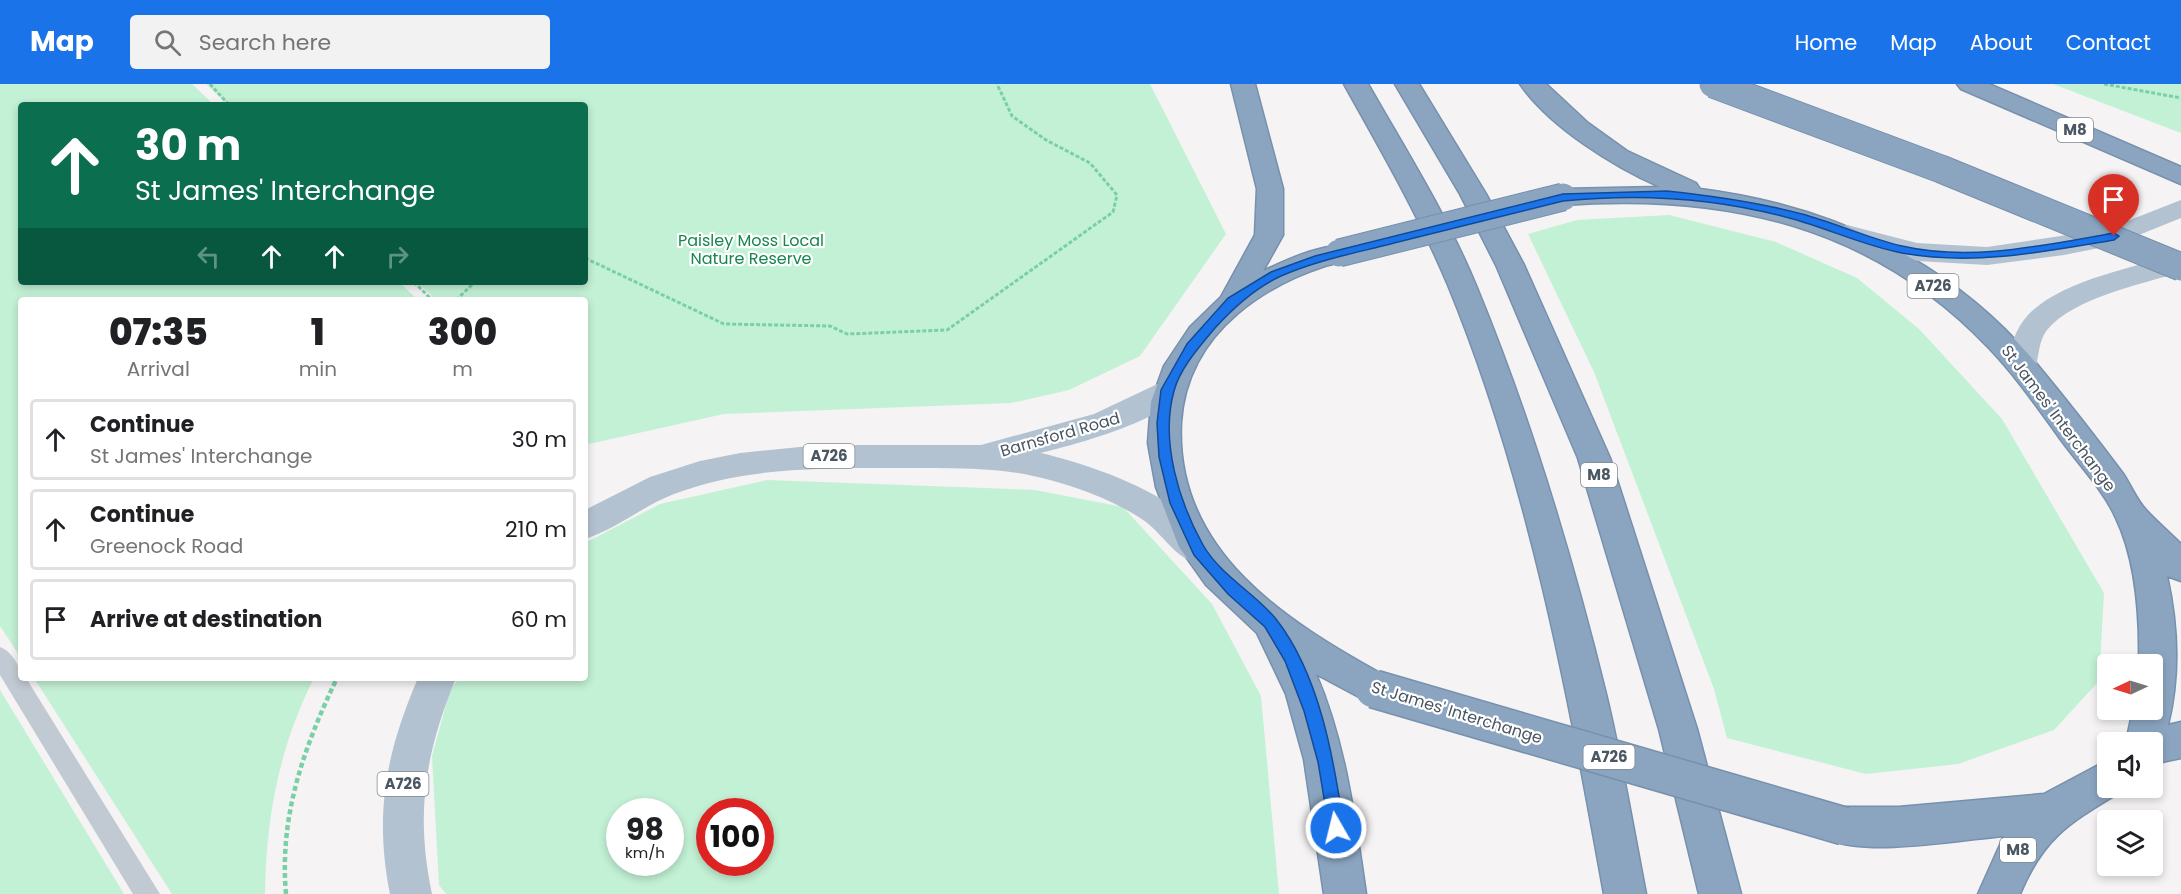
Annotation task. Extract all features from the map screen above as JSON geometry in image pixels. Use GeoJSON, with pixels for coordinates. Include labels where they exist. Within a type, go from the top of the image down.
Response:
{"type":"FeatureCollection","features":[{"type":"Feature","properties":{"kind":"highway"},"geometry":{"type":"LineString","coordinates":[[1356,84],[1424,205],[1462,286],[1508,410],[1546,535],[1587,695],[1625,894]]}},
{"type":"Feature","properties":{"kind":"highway","name":"M8"},"geometry":{"type":"LineString","coordinates":[[1407,84],[1473,194],[1510,265],[1594,458],[1655,652],[1720,894]]}},
{"type":"Feature","properties":{"kind":"highway"},"geometry":{"type":"LineString","coordinates":[[1532,84],[1577,126],[1629,163],[1712,197]]}},
{"type":"Feature","properties":{"kind":"highway"},"geometry":{"type":"LineString","coordinates":[[1713,84],[1941,169],[2181,265]]}},
{"type":"Feature","properties":{"kind":"highway","name":"M8"},"geometry":{"type":"LineString","coordinates":[[1969,84],[2181,176]]}},
{"type":"Feature","properties":{"kind":"highway"},"geometry":{"type":"LineString","coordinates":[[1232,301],[1269,235],[1269,189],[1241,87]]}},
{"type":"Feature","properties":{"kind":"highway","name":"St James' Interchange"},"geometry":{"type":"LineString","coordinates":[[2097,785],[2050,813],[1899,826],[1844,826],[1374,689],[1322,660],[1270,623],[1233,590],[1199,551],[1177,503],[1165,457],[1164,423],[1168,390],[1192,347],[1232,301],[1275,274],[1339,254],[1563,197],[1646,194],[1712,197],[1772,209],[1828,227],[1895,261],[1940,290],[1999,340],[2022,366],[2132,515],[2147,562],[2156,611],[2159,661],[2148,732]]}},
{"type":"Feature","properties":{"kind":"highway"},"geometry":{"type":"LineString","coordinates":[[2132,515],[2181,567]]}},
{"type":"Feature","properties":{"kind":"highway"},"geometry":{"type":"LineString","coordinates":[[1270,623],[1292,658],[1321,742],[1346,894]]}},
{"type":"Feature","properties":{"kind":"highway"},"geometry":{"type":"LineString","coordinates":[[2163,744],[2181,740]]}},
{"type":"Feature","properties":{"kind":"highway","name":"M8"},"geometry":{"type":"LineString","coordinates":[[1999,894],[2016,853],[2050,813]]}},
{"type":"Feature","properties":{"kind":"main road","name":"A726"},"geometry":{"type":"LineString","coordinates":[[1828,227],[1917,252],[1987,256],[2064,246],[2114,236],[2181,208]]}},
{"type":"Feature","properties":{"kind":"main road"},"geometry":{"type":"LineString","coordinates":[[2022,366],[2027,343],[2038,322],[2062,302],[2181,265]]}},
{"type":"Feature","properties":{"kind":"main road","name":"Barnsford Road"},"geometry":{"type":"LineString","coordinates":[[982,456],[1106,422],[1130,413],[1168,390]]}},
{"type":"Feature","properties":{"kind":"main road","name":"Barnsford Road"},"geometry":{"type":"LineString","coordinates":[[588,524],[642,494],[679,479],[731,465],[808,456],[982,456],[1061,471],[1098,484],[1157,513],[1199,551]]}},
{"type":"Feature","properties":{"kind":"main road","name":"A726"},"geometry":{"type":"LineString","coordinates":[[411,894],[403,862],[400,818],[404,768],[417,723],[436,681]]}},
{"type":"Feature","properties":{"kind":"lane"},"geometry":{"type":"LineString","coordinates":[[0,656],[147,894]]}},
{"type":"Feature","properties":{"kind":"path"},"geometry":{"type":"LineString","coordinates":[[210,84],[226,102]]}},
{"type":"Feature","properties":{"kind":"path"},"geometry":{"type":"LineString","coordinates":[[588,259],[724,324],[830,326],[847,334],[947,330],[1113,212],[1117,195],[1090,163],[1046,140],[1012,116],[997,84]]}},
{"type":"Feature","properties":{"kind":"path"},"geometry":{"type":"LineString","coordinates":[[2104,84],[2181,98]]}},
{"type":"Feature","properties":{"kind":"path"},"geometry":{"type":"LineString","coordinates":[[417,285],[429,297]]}},
{"type":"Feature","properties":{"kind":"path"},"geometry":{"type":"LineString","coordinates":[[459,297],[472,285]]}},
{"type":"Feature","properties":{"kind":"path"},"geometry":{"type":"LineString","coordinates":[[286,894],[286,834],[296,787],[309,741],[336,681]]}},
{"type":"Feature","properties":{"kind":"green space"},"geometry":{"type":"Polygon","coordinates":[[[0,84],[192,84],[211,102],[18,102],[18,285],[402,285],[415,297],[18,297],[18,653],[0,626],[0,84]]]}},
{"type":"Feature","properties":{"kind":"green space","name":"Paisley Moss Local Nature Reserve"},"geometry":{"type":"Polygon","coordinates":[[[206,84],[1150,84],[1226,234],[1140,356],[1069,390],[1011,403],[724,414],[589,444],[588,297],[433,297],[420,285],[588,285],[588,102],[225,102],[206,84]]]}},
{"type":"Feature","properties":{"kind":"green space"},"geometry":{"type":"Polygon","coordinates":[[[2053,84],[2181,84],[2181,133],[2053,84]]]}},
{"type":"Feature","properties":{"kind":"green space"},"geometry":{"type":"Polygon","coordinates":[[[1669,215],[1776,242],[1857,278],[1919,329],[2002,419],[2104,593],[2101,654],[2097,654],[2097,683],[2054,730],[1958,764],[1866,774],[1727,738],[1714,689],[1594,372],[1528,234],[1577,220],[1669,215]]]}},
{"type":"Feature","properties":{"kind":"green space"},"geometry":{"type":"Polygon","coordinates":[[[767,480],[1035,490],[1123,507],[1212,604],[1261,696],[1279,894],[446,894],[439,885],[432,756],[450,690],[457,681],[588,681],[588,541],[660,504],[767,480]]]}},
{"type":"Feature","properties":{"kind":"green space"},"geometry":{"type":"Polygon","coordinates":[[[36,681],[313,681],[292,730],[277,783],[268,838],[265,894],[172,894],[36,681]]]}},
{"type":"Feature","properties":{"kind":"green space"},"geometry":{"type":"Polygon","coordinates":[[[0,690],[124,894],[0,894],[0,690]]]}},
{"type":"Feature","properties":{"kind":"route"},"geometry":{"type":"LineString","coordinates":[[1336,828],[1326,762],[1312,711],[1292,658],[1270,623],[1233,590],[1199,551],[1186,527],[1177,503],[1165,457],[1164,423],[1168,390],[1192,347],[1207,327],[1232,301],[1275,274],[1319,258],[1563,197],[1583,195],[1667,194],[1712,197],[1772,209],[1901,249],[1951,255],[1987,256],[2064,246],[2114,236]]}}]}
